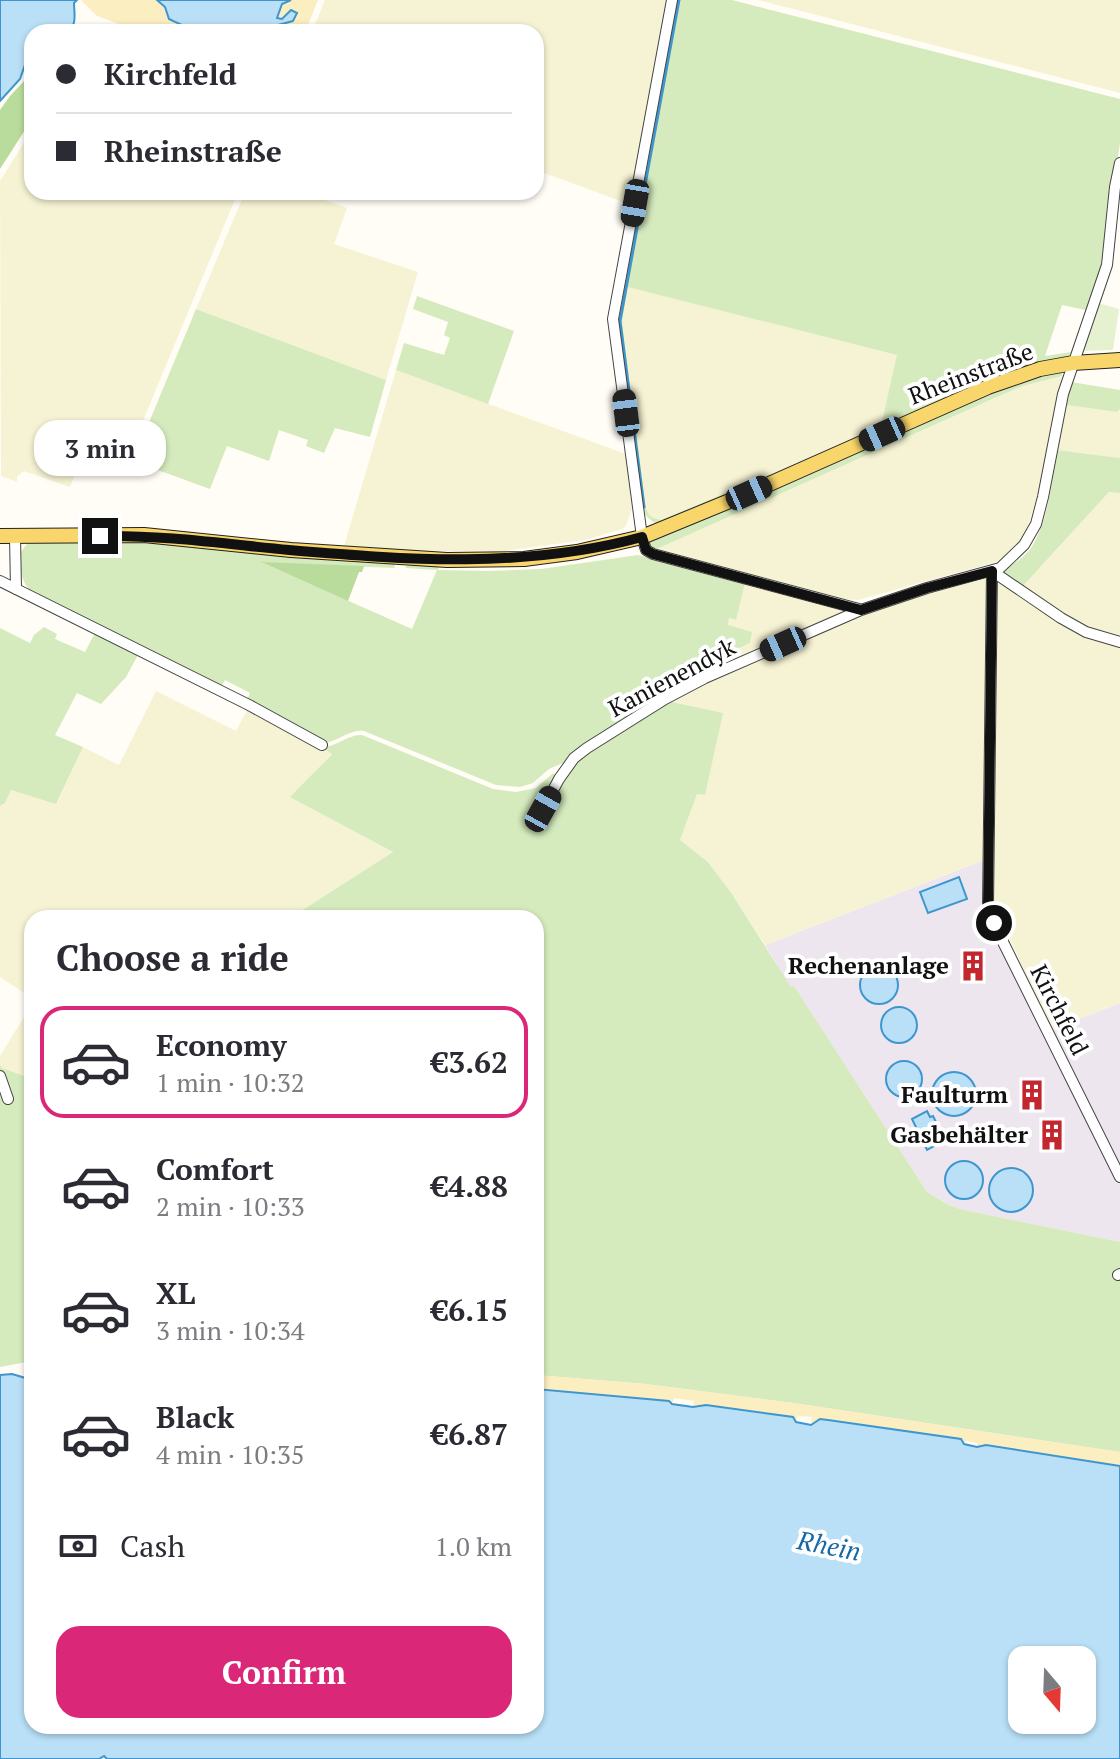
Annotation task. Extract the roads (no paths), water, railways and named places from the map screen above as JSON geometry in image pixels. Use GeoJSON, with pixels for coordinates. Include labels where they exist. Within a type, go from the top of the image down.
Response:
{"type":"FeatureCollection","features":[{"type":"Feature","properties":{"kind":"main road","name":"Rheinstraße"},"geometry":{"type":"LineString","coordinates":[[7,536],[144,535],[291,550],[447,560],[524,559],[577,552],[642,537],[988,387],[1040,369],[1120,360]]}},
{"type":"Feature","properties":{"kind":"street"},"geometry":{"type":"LineString","coordinates":[[672,0],[613,319],[646,550],[861,610]]}},
{"type":"Feature","properties":{"kind":"street","name":"Kanienendyk"},"geometry":{"type":"LineString","coordinates":[[543,809],[574,758],[665,699],[705,678],[861,610],[1000,568],[1024,545],[1036,524],[1063,394],[1107,265],[1120,163]]}},
{"type":"Feature","properties":{"kind":"street"},"geometry":{"type":"LineString","coordinates":[[7,536],[16,589]]}},
{"type":"Feature","properties":{"kind":"street"},"geometry":{"type":"LineString","coordinates":[[992,571],[1086,632],[1120,642]]}},
{"type":"Feature","properties":{"kind":"street","name":"Kirchfeld"},"geometry":{"type":"LineString","coordinates":[[992,571],[988,906],[1120,1177]]}},
{"type":"Feature","properties":{"kind":"street"},"geometry":{"type":"LineString","coordinates":[[0,581],[249,705],[322,745]]}},
{"type":"Feature","properties":{"kind":"street"},"geometry":{"type":"LineString","coordinates":[[0,1076],[8,1099]]}},
{"type":"Feature","properties":{"kind":"water"},"geometry":{"type":"Polygon","coordinates":[[[0,0],[77,0],[74,3],[73,24],[24,24],[24,68],[20,79],[0,101],[0,0]]]}},
{"type":"Feature","properties":{"kind":"water"},"geometry":{"type":"Polygon","coordinates":[[[157,0],[291,0],[282,4],[277,18],[282,19],[291,10],[297,13],[293,21],[281,24],[180,24],[169,19],[165,7],[157,0]]]}},
{"type":"Feature","properties":{"kind":"water"},"geometry":{"type":"Polygon","coordinates":[[[959,877],[967,899],[928,913],[920,892],[959,877]]]}},
{"type":"Feature","properties":{"kind":"water"},"geometry":{"type":"Polygon","coordinates":[[[879,966],[893,971],[898,985],[893,999],[879,1004],[865,999],[860,985],[865,971],[879,966]]]}},
{"type":"Feature","properties":{"kind":"water"},"geometry":{"type":"Polygon","coordinates":[[[899,1007],[912,1012],[917,1025],[912,1038],[899,1043],[886,1038],[881,1025],[886,1012],[899,1007]]]}},
{"type":"Feature","properties":{"kind":"water"},"geometry":{"type":"Polygon","coordinates":[[[904,1061],[917,1066],[922,1079],[917,1092],[904,1097],[891,1092],[886,1079],[891,1066],[904,1061]]]}},
{"type":"Feature","properties":{"kind":"water"},"geometry":{"type":"Polygon","coordinates":[[[954,1072],[969,1079],[976,1094],[969,1109],[954,1116],[939,1109],[932,1094],[939,1079],[954,1072]]]}},
{"type":"Feature","properties":{"kind":"water"},"geometry":{"type":"Polygon","coordinates":[[[927,1111],[942,1134],[942,1142],[927,1150],[912,1119],[927,1111]]]}},
{"type":"Feature","properties":{"kind":"water"},"geometry":{"type":"Polygon","coordinates":[[[964,1161],[978,1166],[983,1180],[978,1194],[964,1199],[950,1194],[945,1180],[950,1166],[964,1161]]]}},
{"type":"Feature","properties":{"kind":"water"},"geometry":{"type":"Polygon","coordinates":[[[1011,1168],[1027,1174],[1033,1190],[1027,1206],[1011,1212],[995,1206],[989,1190],[995,1174],[1011,1168]]]}},
{"type":"Feature","properties":{"kind":"water","name":"Rhein"},"geometry":{"type":"Polygon","coordinates":[[[0,1375],[24,1378],[24,1734],[544,1734],[544,1390],[669,1401],[693,1407],[706,1405],[793,1417],[796,1422],[811,1425],[820,1419],[828,1420],[961,1439],[964,1444],[977,1447],[986,1445],[1120,1466],[1120,1759],[107,1759],[104,1756],[99,1759],[0,1759],[0,1375]]]}},
{"type":"Feature","properties":{"kind":"waterway"},"geometry":{"type":"LineString","coordinates":[[644,507],[620,321],[679,0]]}},
{"type":"Feature","properties":{"kind":"place","name":"Rechenanlage"},"geometry":{"type":"Point","coordinates":[973,966]}},
{"type":"Feature","properties":{"kind":"place","name":"Faulturm"},"geometry":{"type":"Point","coordinates":[1032,1095]}},
{"type":"Feature","properties":{"kind":"place","name":"Gasbehälter"},"geometry":{"type":"Point","coordinates":[1052,1135]}}]}
